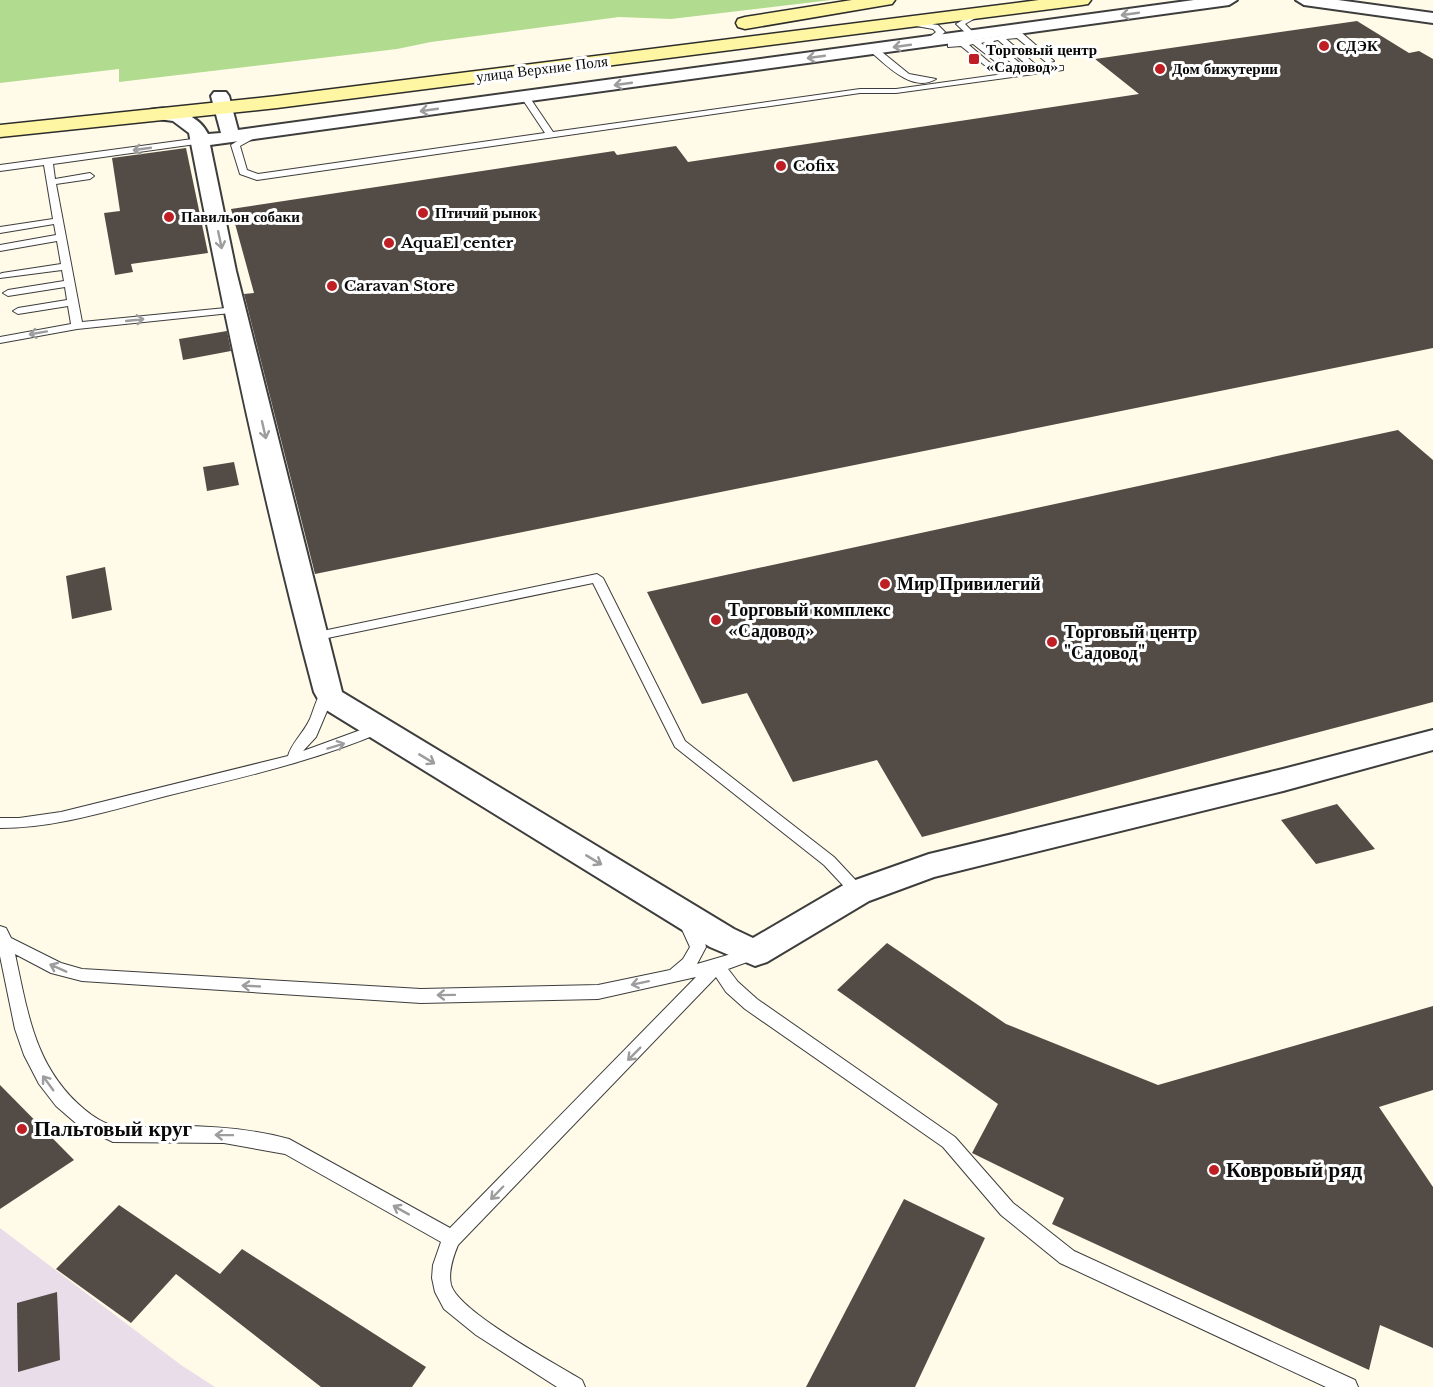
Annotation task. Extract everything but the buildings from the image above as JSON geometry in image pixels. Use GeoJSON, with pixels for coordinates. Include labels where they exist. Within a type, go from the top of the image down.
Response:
{"type":"FeatureCollection","features":[{"type":"Feature","properties":{"kind":"main road"},"geometry":{"type":"LineString","coordinates":[[638,43],[886,0]]}},
{"type":"Feature","properties":{"kind":"main road","name":"улица Верхние Поля"},"geometry":{"type":"LineString","coordinates":[[0,131],[156,114],[222,102],[638,43],[993,0]]}},
{"type":"Feature","properties":{"kind":"main road","name":"улица Верхние Поля"},"geometry":{"type":"LineString","coordinates":[[0,118],[222,102],[277,102],[1082,0]]}},
{"type":"Feature","properties":{"kind":"street"},"geometry":{"type":"LineString","coordinates":[[200,141],[929,42],[974,40],[1229,0]]}},
{"type":"Feature","properties":{"kind":"street"},"geometry":{"type":"LineString","coordinates":[[1304,0],[1433,18]]}},
{"type":"Feature","properties":{"kind":"street"},"geometry":{"type":"LineString","coordinates":[[222,102],[231,137]]}},
{"type":"Feature","properties":{"kind":"street"},"geometry":{"type":"LineString","coordinates":[[255,134],[249,117],[277,102]]}},
{"type":"Feature","properties":{"kind":"street"},"geometry":{"type":"LineString","coordinates":[[156,114],[177,116],[187,120],[198,132],[236,310],[313,637],[328,692],[333,701],[722,938],[755,953],[858,892],[929,866],[1283,780],[1433,740]]}},
{"type":"Feature","properties":{"kind":"lane"},"geometry":{"type":"LineString","coordinates":[[976,15],[960,24],[974,40],[1006,68]]}},
{"type":"Feature","properties":{"kind":"lane"},"geometry":{"type":"LineString","coordinates":[[914,23],[935,27],[940,32],[929,42]]}},
{"type":"Feature","properties":{"kind":"lane"},"geometry":{"type":"LineString","coordinates":[[874,50],[902,76],[922,80],[1050,61],[1019,35],[951,45]]}},
{"type":"Feature","properties":{"kind":"lane"},"geometry":{"type":"LineString","coordinates":[[1000,38],[1031,64]]}},
{"type":"Feature","properties":{"kind":"lane"},"geometry":{"type":"LineString","coordinates":[[974,40],[993,70]]}},
{"type":"Feature","properties":{"kind":"lane"},"geometry":{"type":"LineString","coordinates":[[951,45],[974,40],[1018,66]]}},
{"type":"Feature","properties":{"kind":"lane"},"geometry":{"type":"LineString","coordinates":[[951,45],[981,72]]}},
{"type":"Feature","properties":{"kind":"lane"},"geometry":{"type":"LineString","coordinates":[[255,134],[235,145],[243,172],[258,177],[860,91],[896,91],[1060,68]]}},
{"type":"Feature","properties":{"kind":"lane"},"geometry":{"type":"LineString","coordinates":[[525,97],[550,134]]}},
{"type":"Feature","properties":{"kind":"lane"},"geometry":{"type":"LineString","coordinates":[[0,168],[200,141]]}},
{"type":"Feature","properties":{"kind":"lane"},"geometry":{"type":"LineString","coordinates":[[48,162],[77,326]]}},
{"type":"Feature","properties":{"kind":"lane"},"geometry":{"type":"LineString","coordinates":[[51,182],[90,176]]}},
{"type":"Feature","properties":{"kind":"lane"},"geometry":{"type":"LineString","coordinates":[[0,230],[58,221]]}},
{"type":"Feature","properties":{"kind":"lane"},"geometry":{"type":"LineString","coordinates":[[0,248],[61,237]]}},
{"type":"Feature","properties":{"kind":"lane"},"geometry":{"type":"LineString","coordinates":[[2,276],[66,266]]}},
{"type":"Feature","properties":{"kind":"lane"},"geometry":{"type":"LineString","coordinates":[[8,293],[69,283]]}},
{"type":"Feature","properties":{"kind":"lane"},"geometry":{"type":"LineString","coordinates":[[18,311],[73,302]]}},
{"type":"Feature","properties":{"kind":"lane"},"geometry":{"type":"LineString","coordinates":[[0,340],[77,326],[236,310]]}},
{"type":"Feature","properties":{"kind":"lane"},"geometry":{"type":"LineString","coordinates":[[313,637],[597,578],[680,744],[829,861],[858,892]]}},
{"type":"Feature","properties":{"kind":"lane"},"geometry":{"type":"LineString","coordinates":[[294,758],[297,749],[309,737],[328,692]]}},
{"type":"Feature","properties":{"kind":"lane"},"geometry":{"type":"LineString","coordinates":[[0,823],[60,816],[294,758],[346,743],[377,729]]}},
{"type":"Feature","properties":{"kind":"lane"},"geometry":{"type":"LineString","coordinates":[[674,976],[689,963],[698,947],[696,938],[678,911]]}},
{"type":"Feature","properties":{"kind":"lane"},"geometry":{"type":"LineString","coordinates":[[2,937],[57,968],[82,975],[421,996],[598,992],[717,966],[755,953]]}},
{"type":"Feature","properties":{"kind":"lane"},"geometry":{"type":"LineString","coordinates":[[2,937],[26,1040],[37,1068],[54,1092],[75,1112],[113,1134],[237,1136],[266,1140],[289,1147],[452,1239]]}},
{"type":"Feature","properties":{"kind":"lane"},"geometry":{"type":"LineString","coordinates":[[575,1387],[460,1313],[444,1293],[441,1270],[452,1239],[717,966]]}},
{"type":"Feature","properties":{"kind":"lane"},"geometry":{"type":"LineString","coordinates":[[717,966],[732,987],[750,1004],[950,1142],[1007,1209],[1067,1257],[1348,1387]]}},
{"type":"Feature","properties":{"kind":"shaded area"},"geometry":{"type":"Polygon","coordinates":[[[0,1228],[181,1365],[215,1387],[0,1387],[0,1228]]]}},
{"type":"Feature","properties":{"kind":"green space"},"geometry":{"type":"Polygon","coordinates":[[[0,0],[831,0],[671,19],[619,17],[431,42],[397,49],[119,82],[119,69],[0,83],[0,0]]]}},
{"type":"Feature","properties":{"kind":"place","name":"СДЭК"},"geometry":{"type":"Point","coordinates":[1324,46]}},
{"type":"Feature","properties":{"kind":"place","name":"Торговый центр «Садовод»"},"geometry":{"type":"Point","coordinates":[974,59]}},
{"type":"Feature","properties":{"kind":"place","name":"Дом бижутерии"},"geometry":{"type":"Point","coordinates":[1160,69]}},
{"type":"Feature","properties":{"kind":"place","name":"Cofix"},"geometry":{"type":"Point","coordinates":[781,166]}},
{"type":"Feature","properties":{"kind":"place","name":"Птичий рынок"},"geometry":{"type":"Point","coordinates":[423,213]}},
{"type":"Feature","properties":{"kind":"place","name":"Павильон собаки"},"geometry":{"type":"Point","coordinates":[169,217]}},
{"type":"Feature","properties":{"kind":"place","name":"AquaEl center"},"geometry":{"type":"Point","coordinates":[389,243]}},
{"type":"Feature","properties":{"kind":"place","name":"Caravan Store"},"geometry":{"type":"Point","coordinates":[332,286]}},
{"type":"Feature","properties":{"kind":"place","name":"Мир Привилегий"},"geometry":{"type":"Point","coordinates":[885,584]}},
{"type":"Feature","properties":{"kind":"place","name":"Торговый комплекс «Садовод»"},"geometry":{"type":"Point","coordinates":[716,620]}},
{"type":"Feature","properties":{"kind":"place","name":"Торговый центр \"Садовод\""},"geometry":{"type":"Point","coordinates":[1052,642]}},
{"type":"Feature","properties":{"kind":"place","name":"Пальтовый круг"},"geometry":{"type":"Point","coordinates":[22,1129]}},
{"type":"Feature","properties":{"kind":"place","name":"Ковровый ряд"},"geometry":{"type":"Point","coordinates":[1214,1170]}}]}
